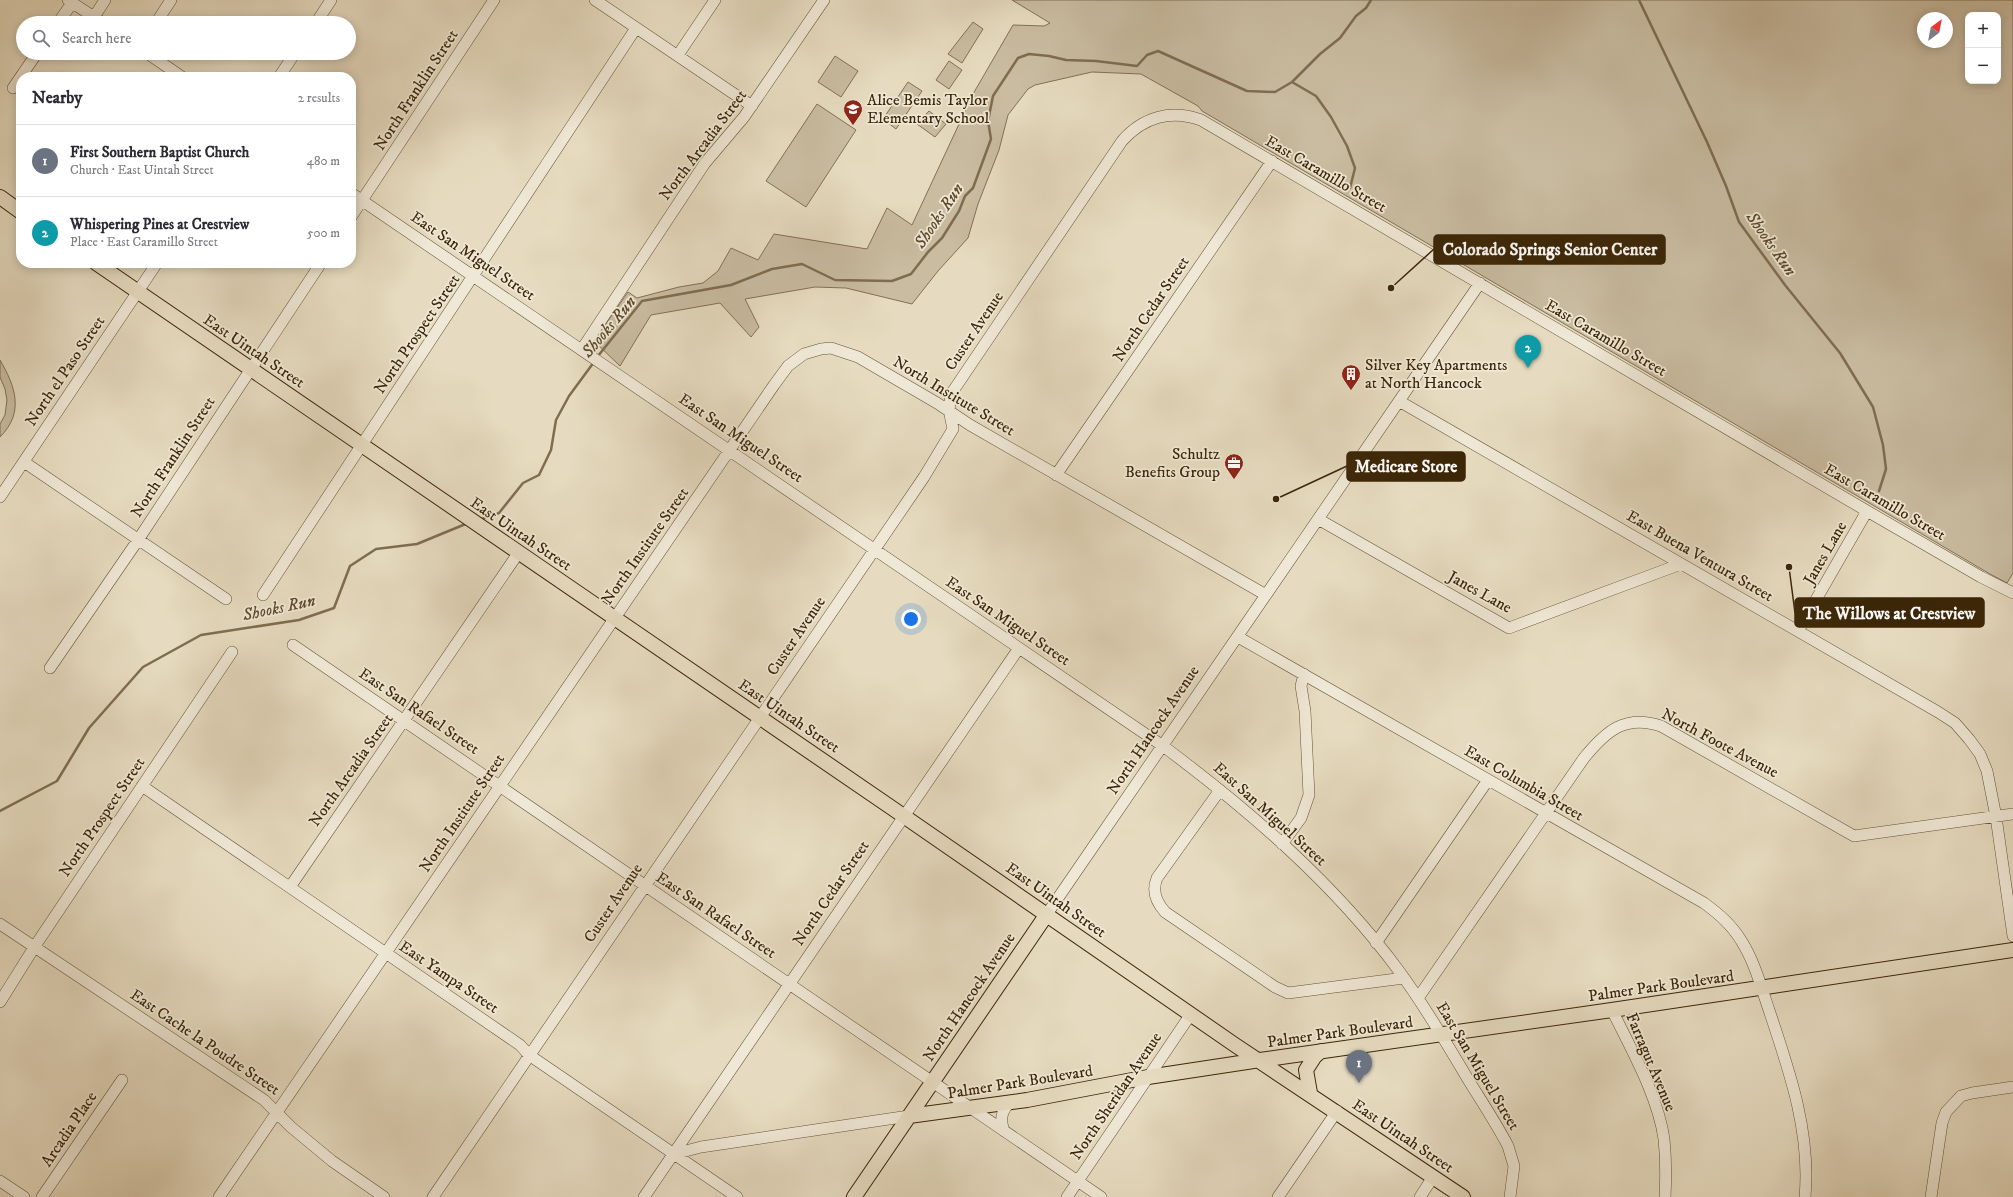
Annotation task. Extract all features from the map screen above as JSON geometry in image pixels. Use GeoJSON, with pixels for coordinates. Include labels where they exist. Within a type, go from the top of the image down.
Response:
{"type":"FeatureCollection","features":[{"type":"Feature","properties":{"kind":"main road"},"geometry":{"type":"LineString","coordinates":[[0,197],[16,208]]}},
{"type":"Feature","properties":{"kind":"main road","name":"East Uintah Street"},"geometry":{"type":"LineString","coordinates":[[104,268],[904,815],[1192,1014],[1463,1197]]}},
{"type":"Feature","properties":{"kind":"main road","name":"North Hancock Avenue"},"geometry":{"type":"LineString","coordinates":[[854,1197],[1047,914]]}},
{"type":"Feature","properties":{"kind":"main road","name":"Palmer Park Boulevard"},"geometry":{"type":"LineString","coordinates":[[909,1116],[1009,1102],[1148,1077],[1260,1060],[1612,1010],[2013,950]]}},
{"type":"Feature","properties":{"kind":"main road"},"geometry":{"type":"LineString","coordinates":[[1310,1093],[1306,1070],[1315,1056],[1320,1052]]}},
{"type":"Feature","properties":{"kind":"street"},"geometry":{"type":"LineString","coordinates":[[99,16],[105,0]]}},
{"type":"Feature","properties":{"kind":"street"},"geometry":{"type":"LineString","coordinates":[[161,16],[171,0]]}},
{"type":"Feature","properties":{"kind":"street"},"geometry":{"type":"LineString","coordinates":[[321,16],[331,0]]}},
{"type":"Feature","properties":{"kind":"street","name":"North Franklin Street"},"geometry":{"type":"LineString","coordinates":[[356,210],[494,0]]}},
{"type":"Feature","properties":{"kind":"street"},"geometry":{"type":"LineString","coordinates":[[595,0],[752,106]]}},
{"type":"Feature","properties":{"kind":"street"},"geometry":{"type":"LineString","coordinates":[[678,55],[715,0]]}},
{"type":"Feature","properties":{"kind":"street","name":"North Arcadia Street"},"geometry":{"type":"LineString","coordinates":[[586,352],[705,163],[752,106],[824,0]]}},
{"type":"Feature","properties":{"kind":"street"},"geometry":{"type":"LineString","coordinates":[[62,16],[70,1],[92,16]]}},
{"type":"Feature","properties":{"kind":"street","name":"North Prospect Street"},"geometry":{"type":"LineString","coordinates":[[263,595],[636,28]]}},
{"type":"Feature","properties":{"kind":"street"},"geometry":{"type":"LineString","coordinates":[[24,72],[33,60]]}},
{"type":"Feature","properties":{"kind":"street"},"geometry":{"type":"LineString","coordinates":[[157,60],[175,72]]}},
{"type":"Feature","properties":{"kind":"street"},"geometry":{"type":"LineString","coordinates":[[282,72],[290,60]]}},
{"type":"Feature","properties":{"kind":"street"},"geometry":{"type":"LineString","coordinates":[[13,88],[16,84]]}},
{"type":"Feature","properties":{"kind":"street","name":"Custer Avenue"},"geometry":{"type":"LineString","coordinates":[[433,1197],[924,477],[953,429],[949,410],[951,394],[1122,141],[1129,133],[1146,121],[1164,115],[1181,115]]}},
{"type":"Feature","properties":{"kind":"street","name":"East Caramillo Street"},"geometry":{"type":"LineString","coordinates":[[1181,115],[1201,120],[1867,511],[1981,577],[2013,593]]}},
{"type":"Feature","properties":{"kind":"street","name":"North Cedar Street"},"geometry":{"type":"LineString","coordinates":[[1056,475],[1272,161]]}},
{"type":"Feature","properties":{"kind":"street","name":"East San Miguel Street"},"geometry":{"type":"LineString","coordinates":[[356,196],[1164,746],[1220,790],[1282,844],[1321,882],[1376,943],[1404,978],[1441,1034],[1508,1146],[1514,1166],[1510,1197]]}},
{"type":"Feature","properties":{"kind":"street","name":"North el Paso Street"},"geometry":{"type":"LineString","coordinates":[[0,497],[154,268]]}},
{"type":"Feature","properties":{"kind":"street","name":"North Franklin Street"},"geometry":{"type":"LineString","coordinates":[[50,668],[138,540],[318,268]]}},
{"type":"Feature","properties":{"kind":"street","name":"North Hancock Avenue"},"geometry":{"type":"LineString","coordinates":[[1047,914],[1164,746],[1480,283]]}},
{"type":"Feature","properties":{"kind":"street","name":"North Institute Street"},"geometry":{"type":"LineString","coordinates":[[219,1197],[788,366],[804,354],[821,349],[836,350],[858,357],[949,410],[970,425],[1266,595]]}},
{"type":"Feature","properties":{"kind":"street","name":"East Buena Ventura Street"},"geometry":{"type":"LineString","coordinates":[[1399,401],[1955,723],[1969,739],[1983,761],[1987,771],[1996,817],[2013,936]]}},
{"type":"Feature","properties":{"kind":"street"},"geometry":{"type":"LineString","coordinates":[[24,462],[226,599]]}},
{"type":"Feature","properties":{"kind":"street","name":"Janes Lane"},"geometry":{"type":"LineString","coordinates":[[1798,631],[1867,511]]}},
{"type":"Feature","properties":{"kind":"street","name":"Janes Lane"},"geometry":{"type":"LineString","coordinates":[[1318,519],[1509,628],[1681,564]]}},
{"type":"Feature","properties":{"kind":"street","name":"North Arcadia Street"},"geometry":{"type":"LineString","coordinates":[[290,887],[405,721],[518,552]]}},
{"type":"Feature","properties":{"kind":"street","name":"East Columbia Street"},"geometry":{"type":"LineString","coordinates":[[1238,637],[1704,903],[1726,920],[1742,942],[1756,970],[1794,1086],[1805,1152],[1805,1197]]}},
{"type":"Feature","properties":{"kind":"street","name":"East San Rafael Street"},"geometry":{"type":"LineString","coordinates":[[293,645],[1100,1197]]}},
{"type":"Feature","properties":{"kind":"street","name":"North Cedar Street"},"geometry":{"type":"LineString","coordinates":[[644,1197],[1018,648]]}},
{"type":"Feature","properties":{"kind":"street","name":"North Prospect Street"},"geometry":{"type":"LineString","coordinates":[[0,1002],[35,946],[232,652]]}},
{"type":"Feature","properties":{"kind":"street"},"geometry":{"type":"LineString","coordinates":[[1282,844],[1301,818],[1309,795],[1305,711],[1301,686],[1304,674]]}},
{"type":"Feature","properties":{"kind":"street","name":"North Foote Avenue"},"geometry":{"type":"LineString","coordinates":[[1418,998],[1546,813],[1599,740],[1622,725],[1642,721],[1652,723],[1669,730],[1854,836],[2013,814]]}},
{"type":"Feature","properties":{"kind":"street"},"geometry":{"type":"LineString","coordinates":[[1376,943],[1488,780]]}},
{"type":"Feature","properties":{"kind":"street","name":"East Yampa Street"},"geometry":{"type":"LineString","coordinates":[[142,786],[520,1045],[529,1055],[736,1197]]}},
{"type":"Feature","properties":{"kind":"street"},"geometry":{"type":"LineString","coordinates":[[1220,790],[1157,878],[1154,892],[1160,907],[1165,912],[1275,987],[1288,993],[1404,978]]}},
{"type":"Feature","properties":{"kind":"street","name":"East Cache la Poudre Street"},"geometry":{"type":"LineString","coordinates":[[0,924],[264,1100],[278,1112],[291,1127],[332,1161],[384,1197]]}},
{"type":"Feature","properties":{"kind":"street","name":"Farragut Avenue"},"geometry":{"type":"LineString","coordinates":[[1612,1010],[1644,1077],[1656,1109],[1663,1137],[1665,1197]]}},
{"type":"Feature","properties":{"kind":"street","name":"North Sheridan Avenue"},"geometry":{"type":"LineString","coordinates":[[1067,1197],[1192,1014]]}},
{"type":"Feature","properties":{"kind":"street","name":"Arcadia Place"},"geometry":{"type":"LineString","coordinates":[[42,1197],[122,1080]]}},
{"type":"Feature","properties":{"kind":"street"},"geometry":{"type":"LineString","coordinates":[[1931,1197],[1942,1123],[1946,1112],[1961,1096],[2013,1087]]}},
{"type":"Feature","properties":{"kind":"street"},"geometry":{"type":"LineString","coordinates":[[1004,1131],[1001,1121],[1004,1108],[1009,1102]]}},
{"type":"Feature","properties":{"kind":"street"},"geometry":{"type":"LineString","coordinates":[[1278,1197],[1337,1111]]}},
{"type":"Feature","properties":{"kind":"street","name":"Palmer Park Boulevard"},"geometry":{"type":"LineString","coordinates":[[674,1154],[701,1147],[909,1116]]}},
{"type":"Feature","properties":{"kind":"street"},"geometry":{"type":"LineString","coordinates":[[1420,1197],[1433,1177]]}},
{"type":"Feature","properties":{"kind":"street"},"geometry":{"type":"LineString","coordinates":[[0,1180],[24,1197]]}},
{"type":"Feature","properties":{"kind":"shaded area"},"geometry":{"type":"Polygon","coordinates":[[[1012,0],[2013,0],[2013,573],[2007,583],[1990,574],[1202,111],[1198,106],[1141,74],[1092,72],[1035,85],[1028,89],[1008,115],[999,150],[978,204],[968,238],[938,271],[912,304],[846,288],[815,287],[745,299],[759,327],[751,337],[720,303],[651,315],[620,366],[594,341],[628,292],[637,298],[679,287],[703,283],[718,271],[731,248],[758,260],[774,234],[867,249],[887,208],[912,225],[973,94],[1013,25],[1044,26],[1050,23],[1012,0]]]}},
{"type":"Feature","properties":{"kind":"shaded area"},"geometry":{"type":"Polygon","coordinates":[[[973,22],[983,29],[962,63],[948,54],[973,22]]]}},
{"type":"Feature","properties":{"kind":"shaded area"},"geometry":{"type":"Polygon","coordinates":[[[835,56],[858,71],[841,97],[818,82],[835,56]]]}},
{"type":"Feature","properties":{"kind":"shaded area"},"geometry":{"type":"Polygon","coordinates":[[[949,61],[962,70],[949,89],[936,80],[949,61]]]}},
{"type":"Feature","properties":{"kind":"shaded area"},"geometry":{"type":"Polygon","coordinates":[[[908,82],[922,91],[896,129],[883,119],[908,82]]]}},
{"type":"Feature","properties":{"kind":"shaded area"},"geometry":{"type":"Polygon","coordinates":[[[817,104],[856,130],[806,207],[766,181],[817,104]]]}},
{"type":"Feature","properties":{"kind":"shaded area"},"geometry":{"type":"Polygon","coordinates":[[[929,111],[946,124],[935,137],[917,124],[929,111]]]}},
{"type":"Feature","properties":{"kind":"shaded area"},"geometry":{"type":"Polygon","coordinates":[[[0,360],[10,379],[15,399],[15,409],[13,418],[8,428],[0,437],[0,424],[5,415],[7,400],[5,389],[0,377],[0,360]]]}},
{"type":"Feature","properties":{"kind":"waterway","name":"Shooks Run"},"geometry":{"type":"LineString","coordinates":[[598,356],[642,301],[731,285],[772,269],[802,264],[835,280],[892,281],[911,274],[928,252],[942,238],[959,211],[965,196],[973,188],[991,139],[988,121],[993,96],[1018,58],[1029,54],[1049,56],[1066,60],[1096,61],[1137,66],[1147,55],[1158,51],[1247,91],[1275,92],[1292,82],[1320,54],[1340,38],[1356,16],[1366,8],[1371,0]]}},
{"type":"Feature","properties":{"kind":"waterway","name":"Shooks Run"},"geometry":{"type":"LineString","coordinates":[[1639,0],[1707,142],[1726,186],[1739,222],[1785,285],[1840,353],[1873,407],[1883,445],[1886,469],[1879,491]]}},
{"type":"Feature","properties":{"kind":"waterway","name":"Shooks Run"},"geometry":{"type":"LineString","coordinates":[[1292,82],[1316,96],[1331,117],[1347,146],[1355,168],[1350,188]]}},
{"type":"Feature","properties":{"kind":"waterway","name":"Shooks Run"},"geometry":{"type":"LineString","coordinates":[[479,520],[499,513],[523,483],[539,475],[551,450],[556,420],[569,396],[594,362]]}},
{"type":"Feature","properties":{"kind":"waterway","name":"Shooks Run"},"geometry":{"type":"LineString","coordinates":[[0,811],[57,781],[89,728],[143,667],[201,635],[299,620],[334,608],[350,566],[376,549],[417,544],[468,523]]}},
{"type":"Feature","properties":{"kind":"place","name":"Alice Bemis Taylor Elementary School"},"geometry":{"type":"Point","coordinates":[853,126]}},
{"type":"Feature","properties":{"kind":"place","name":"Colorado Springs Senior Center"},"geometry":{"type":"Point","coordinates":[1391,288]}},
{"type":"Feature","properties":{"kind":"place","name":"Whispering Pines at Crestview"},"geometry":{"type":"Point","coordinates":[1528,368]}},
{"type":"Feature","properties":{"kind":"place","name":"Silver Key Apartments at North Hancock"},"geometry":{"type":"Point","coordinates":[1351,391]}},
{"type":"Feature","properties":{"kind":"place","name":"Schultz Benefits Group"},"geometry":{"type":"Point","coordinates":[1234,480]}},
{"type":"Feature","properties":{"kind":"place","name":"Medicare Store"},"geometry":{"type":"Point","coordinates":[1276,499]}},
{"type":"Feature","properties":{"kind":"place","name":"The Willows at Crestview"},"geometry":{"type":"Point","coordinates":[1789,567]}},
{"type":"Feature","properties":{"kind":"place","name":"First Southern Baptist Church"},"geometry":{"type":"Point","coordinates":[1359,1083]}}]}
